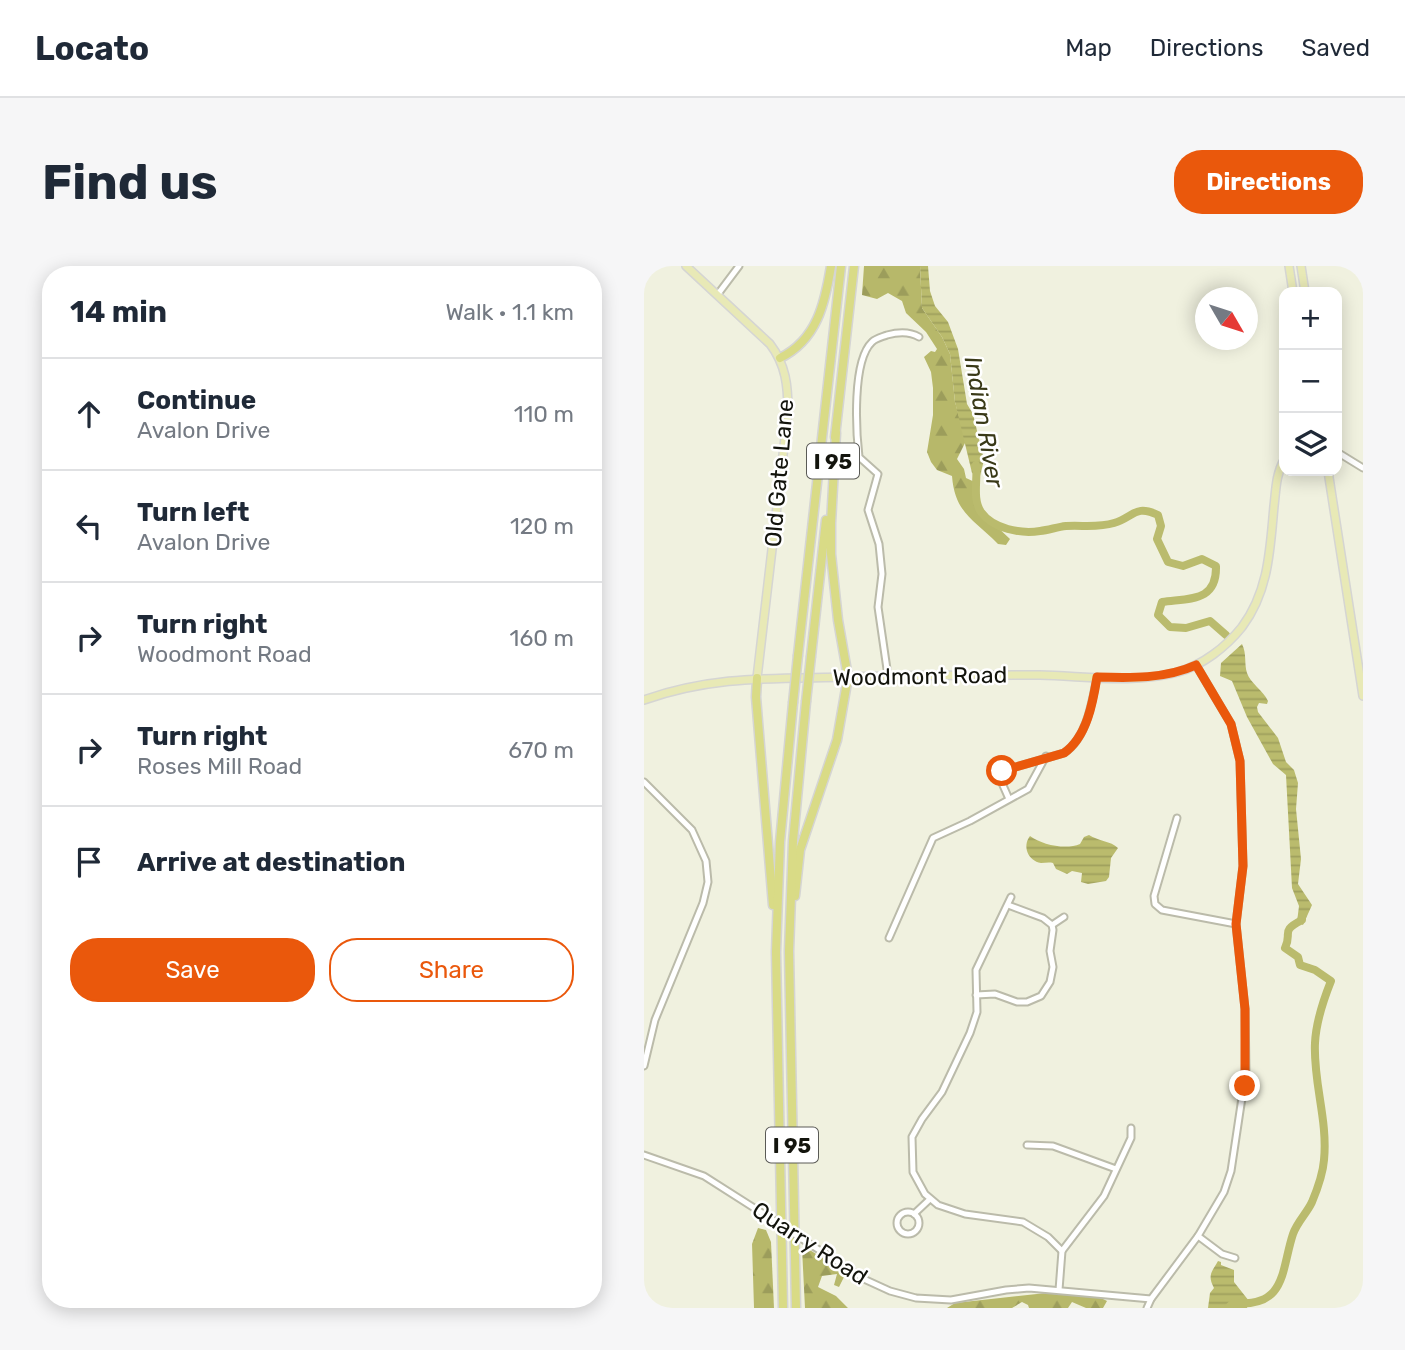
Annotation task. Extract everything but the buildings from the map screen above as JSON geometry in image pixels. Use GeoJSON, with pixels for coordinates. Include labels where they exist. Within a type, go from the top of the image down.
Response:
{"type":"FeatureCollection","features":[{"type":"Feature","properties":{"kind":"highway"},"geometry":{"type":"LineString","coordinates":[[780,358],[791,353],[815,326],[822,309],[831,266]]}},
{"type":"Feature","properties":{"kind":"highway","name":"I 95"},"geometry":{"type":"LineString","coordinates":[[783,1308],[776,952],[781,826],[841,266]]}},
{"type":"Feature","properties":{"kind":"highway","name":"I 95"},"geometry":{"type":"LineString","coordinates":[[796,1308],[789,983],[793,841],[855,266]]}},
{"type":"Feature","properties":{"kind":"highway"},"geometry":{"type":"LineString","coordinates":[[789,983],[800,850],[837,740],[848,677],[838,620],[831,554],[836,433]]}},
{"type":"Feature","properties":{"kind":"highway"},"geometry":{"type":"LineString","coordinates":[[757,678],[756,697],[776,952]]}},
{"type":"Feature","properties":{"kind":"main road","name":"Old Gate Lane"},"geometry":{"type":"LineString","coordinates":[[687,266],[758,331],[780,358],[786,377],[788,412],[757,678]]}},
{"type":"Feature","properties":{"kind":"main road"},"geometry":{"type":"LineString","coordinates":[[1292,287],[1289,267],[1301,266],[1304,287]]}},
{"type":"Feature","properties":{"kind":"main road"},"geometry":{"type":"LineString","coordinates":[[1196,665],[1233,638],[1260,596],[1269,561],[1279,474]]}},
{"type":"Feature","properties":{"kind":"main road"},"geometry":{"type":"LineString","coordinates":[[1329,476],[1363,696]]}},
{"type":"Feature","properties":{"kind":"main road","name":"Woodmont Road"},"geometry":{"type":"LineString","coordinates":[[644,700],[694,685],[757,678],[977,674],[1154,676],[1196,665]]}},
{"type":"Feature","properties":{"kind":"street"},"geometry":{"type":"LineString","coordinates":[[718,294],[739,266]]}},
{"type":"Feature","properties":{"kind":"street"},"geometry":{"type":"LineString","coordinates":[[888,676],[878,607],[882,574],[879,544],[868,510],[878,474],[859,457],[857,391],[865,353],[872,342],[902,332],[919,337]]}},
{"type":"Feature","properties":{"kind":"street"},"geometry":{"type":"LineString","coordinates":[[1342,455],[1363,468]]}},
{"type":"Feature","properties":{"kind":"street"},"geometry":{"type":"LineString","coordinates":[[1147,1308],[1198,1236],[1227,1184],[1244,1096],[1247,1060],[1245,1009],[1236,924],[1243,866],[1240,761],[1231,724],[1196,665]]}},
{"type":"Feature","properties":{"kind":"street"},"geometry":{"type":"LineString","coordinates":[[1009,799],[999,778],[1000,772],[1064,753],[1075,742],[1093,704],[1097,677]]}},
{"type":"Feature","properties":{"kind":"street"},"geometry":{"type":"LineString","coordinates":[[889,939],[933,838],[1028,789],[1046,757]]}},
{"type":"Feature","properties":{"kind":"street"},"geometry":{"type":"LineString","coordinates":[[644,782],[692,830],[703,851],[708,882],[703,903],[655,1020],[644,1066]]}},
{"type":"Feature","properties":{"kind":"street"},"geometry":{"type":"LineString","coordinates":[[1177,818],[1154,896],[1155,904],[1162,910],[1236,924]]}},
{"type":"Feature","properties":{"kind":"street"},"geometry":{"type":"LineString","coordinates":[[1011,897],[977,965],[974,979],[977,1012],[970,1033],[942,1092],[912,1138],[913,1172],[918,1184],[930,1199],[952,1211],[1023,1222],[1048,1237],[1062,1251]]}},
{"type":"Feature","properties":{"kind":"street"},"geometry":{"type":"LineString","coordinates":[[976,995],[1031,1001],[1041,996],[1048,987],[1053,972],[1050,951],[1052,925],[1043,918],[1008,905]]}},
{"type":"Feature","properties":{"kind":"street"},"geometry":{"type":"LineString","coordinates":[[1052,925],[1064,917]]}},
{"type":"Feature","properties":{"kind":"street"},"geometry":{"type":"LineString","coordinates":[[1059,1290],[1062,1251],[1099,1204],[1131,1138],[1131,1128]]}},
{"type":"Feature","properties":{"kind":"street"},"geometry":{"type":"LineString","coordinates":[[1027,1145],[1053,1146],[1116,1169]]}},
{"type":"Feature","properties":{"kind":"street","name":"Quarry Road"},"geometry":{"type":"LineString","coordinates":[[644,1154],[704,1176],[866,1280],[916,1298],[945,1301],[1006,1290],[1059,1290],[1151,1299]]}},
{"type":"Feature","properties":{"kind":"street"},"geometry":{"type":"LineString","coordinates":[[914,1214],[930,1199]]}},
{"type":"Feature","properties":{"kind":"street"},"geometry":{"type":"LineString","coordinates":[[906,1212],[914,1214],[919,1222],[917,1230],[910,1235],[901,1233],[897,1226],[898,1217],[906,1212]]}},
{"type":"Feature","properties":{"kind":"street"},"geometry":{"type":"LineString","coordinates":[[1198,1236],[1222,1254],[1235,1258]]}},
{"type":"Feature","properties":{"kind":"green space"},"geometry":{"type":"Polygon","coordinates":[[[864,266],[920,266],[922,308],[950,354],[955,402],[966,441],[957,459],[966,478],[979,484],[978,509],[1010,539],[1006,545],[998,544],[967,515],[957,499],[952,476],[937,470],[931,462],[927,452],[933,415],[933,388],[931,372],[924,357],[937,349],[926,332],[906,313],[902,301],[888,293],[877,299],[862,295],[864,266]]]}},
{"type":"Feature","properties":{"kind":"green space"},"geometry":{"type":"Polygon","coordinates":[[[758,1228],[766,1230],[771,1242],[774,1308],[754,1308],[752,1244],[758,1228]]]}},
{"type":"Feature","properties":{"kind":"green space"},"geometry":{"type":"Polygon","coordinates":[[[805,1247],[843,1271],[845,1275],[839,1287],[834,1285],[837,1274],[822,1276],[818,1287],[836,1296],[848,1308],[805,1308],[802,1248],[805,1247]]]}},
{"type":"Feature","properties":{"kind":"green space"},"geometry":{"type":"Polygon","coordinates":[[[1046,1293],[1099,1297],[1107,1301],[1103,1308],[1086,1308],[1072,1302],[1068,1308],[1029,1308],[1022,1302],[1012,1308],[947,1308],[955,1303],[1046,1293]]]}},
{"type":"Feature","properties":{"kind":"shaded area"},"geometry":{"type":"Polygon","coordinates":[[[920,266],[928,266],[930,291],[935,306],[948,322],[958,349],[967,404],[973,414],[984,460],[980,476],[972,473],[955,402],[950,354],[922,308],[920,266]]]}},
{"type":"Feature","properties":{"kind":"shaded area"},"geometry":{"type":"Polygon","coordinates":[[[1242,644],[1249,677],[1268,701],[1267,704],[1259,703],[1258,712],[1278,738],[1286,762],[1294,770],[1298,783],[1296,809],[1301,859],[1298,884],[1312,905],[1303,925],[1297,922],[1299,906],[1292,888],[1286,775],[1273,764],[1247,717],[1232,681],[1220,676],[1221,663],[1242,644]]]}},
{"type":"Feature","properties":{"kind":"shaded area"},"geometry":{"type":"Polygon","coordinates":[[[1089,835],[1118,848],[1111,858],[1106,881],[1088,884],[1081,882],[1082,873],[1072,871],[1067,874],[1056,869],[1053,863],[1036,862],[1027,848],[1030,836],[1047,844],[1068,847],[1080,844],[1084,837],[1089,835]]]}},
{"type":"Feature","properties":{"kind":"shaded area"},"geometry":{"type":"Polygon","coordinates":[[[1218,1261],[1234,1270],[1234,1282],[1249,1301],[1247,1308],[1208,1308],[1210,1293],[1214,1288],[1211,1274],[1218,1261]]]}},
{"type":"Feature","properties":{"kind":"waterway","name":"Indian River"},"geometry":{"type":"LineString","coordinates":[[976,465],[978,507],[986,518],[1008,529],[1033,532],[1066,526],[1102,525],[1114,523],[1139,511],[1158,515],[1161,526],[1157,539],[1168,562],[1183,566],[1202,559],[1216,566],[1215,578],[1207,592],[1192,598],[1162,602],[1158,615],[1170,627],[1186,628],[1210,621],[1226,635]]}},
{"type":"Feature","properties":{"kind":"waterway","name":"Indian River"},"geometry":{"type":"LineString","coordinates":[[1228,1308],[1233,1303],[1251,1303],[1263,1299],[1273,1293],[1279,1284],[1293,1234],[1312,1202],[1324,1160],[1324,1130],[1315,1043],[1320,1011],[1331,981],[1315,970],[1300,965],[1298,957],[1285,948],[1289,930],[1302,920],[1302,917]]}},
{"type":"Feature","properties":{"kind":"route"},"geometry":{"type":"LineString","coordinates":[[1002,771],[1064,753],[1070,748],[1089,715],[1097,677],[1154,676],[1196,665],[1231,724],[1240,761],[1244,844],[1236,924],[1245,1009],[1245,1086]]}}]}
